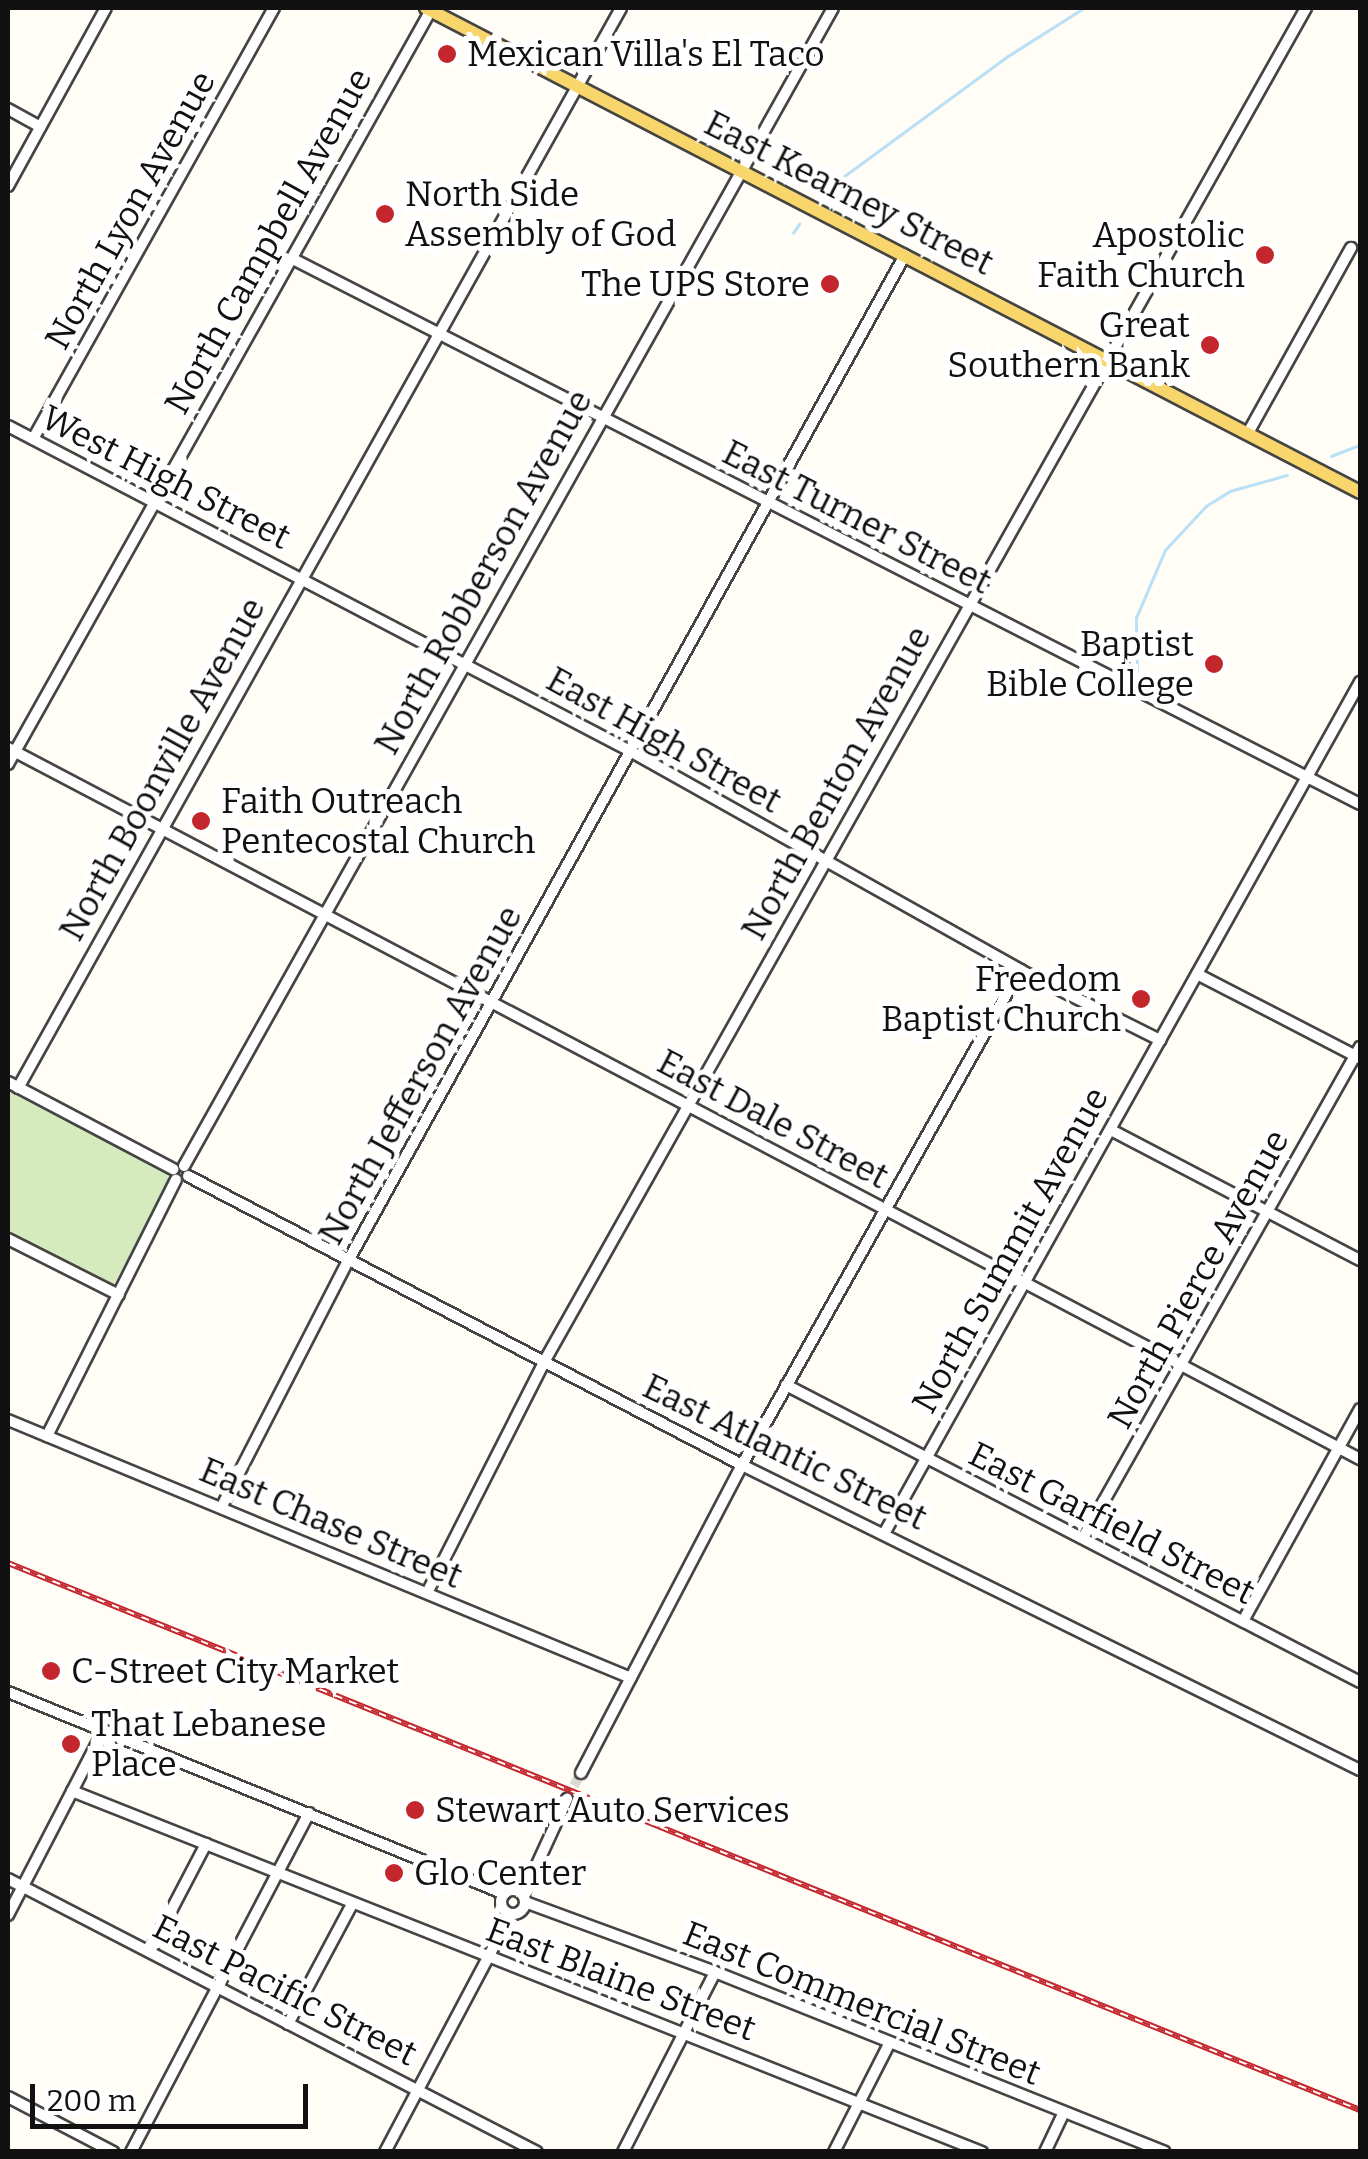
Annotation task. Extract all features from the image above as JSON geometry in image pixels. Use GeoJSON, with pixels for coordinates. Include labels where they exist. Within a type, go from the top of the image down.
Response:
{"type":"FeatureCollection","features":[{"type":"Feature","properties":{"kind":"main road","name":"East Kearney Street"},"geometry":{"type":"LineString","coordinates":[[430,8],[1360,492]]}},
{"type":"Feature","properties":{"kind":"street"},"geometry":{"type":"LineString","coordinates":[[8,186],[106,8]]}},
{"type":"Feature","properties":{"kind":"street","name":"North Lyon Avenue"},"geometry":{"type":"LineString","coordinates":[[33,439],[274,8]]}},
{"type":"Feature","properties":{"kind":"street","name":"North Campbell Avenue"},"geometry":{"type":"LineString","coordinates":[[8,764],[11,750],[430,8]]}},
{"type":"Feature","properties":{"kind":"street","name":"North Boonville Avenue"},"geometry":{"type":"LineString","coordinates":[[13,1085],[621,8]]}},
{"type":"Feature","properties":{"kind":"street","name":"North Robberson Avenue"},"geometry":{"type":"LineString","coordinates":[[47,1436],[180,1173],[833,8]]}},
{"type":"Feature","properties":{"kind":"street","name":"North Benton Avenue"},"geometry":{"type":"LineString","coordinates":[[426,1593],[544,1362],[967,604],[1306,8]]}},
{"type":"Feature","properties":{"kind":"street"},"geometry":{"type":"LineString","coordinates":[[8,109],[40,126]]}},
{"type":"Feature","properties":{"kind":"street"},"geometry":{"type":"LineString","coordinates":[[1248,433],[1350,248]]}},
{"type":"Feature","properties":{"kind":"street","name":"North Jefferson Avenue"},"geometry":{"type":"LineString","coordinates":[[222,1506],[348,1260],[770,504],[904,255]]}},
{"type":"Feature","properties":{"kind":"street","name":"East Turner Street"},"geometry":{"type":"LineString","coordinates":[[291,258],[1360,804]]}},
{"type":"Feature","properties":{"kind":"street","name":"West High Street"},"geometry":{"type":"LineString","coordinates":[[8,426],[152,505],[299,578]]}},
{"type":"Feature","properties":{"kind":"street","name":"East High Street"},"geometry":{"type":"LineString","coordinates":[[299,578],[632,752],[1020,970],[1160,1040]]}},
{"type":"Feature","properties":{"kind":"street","name":"North Summit Avenue"},"geometry":{"type":"LineString","coordinates":[[884,1532],[1360,682]]}},
{"type":"Feature","properties":{"kind":"street","name":"East Dale Street"},"geometry":{"type":"LineString","coordinates":[[11,750],[1360,1459]]}},
{"type":"Feature","properties":{"kind":"street"},"geometry":{"type":"LineString","coordinates":[[581,1773],[742,1465],[1020,970]]}},
{"type":"Feature","properties":{"kind":"street"},"geometry":{"type":"LineString","coordinates":[[1197,974],[1359,1053]]}},
{"type":"Feature","properties":{"kind":"street","name":"North Pierce Avenue"},"geometry":{"type":"LineString","coordinates":[[1083,1538],[1359,1053]]}},
{"type":"Feature","properties":{"kind":"street","name":"East Atlantic Street"},"geometry":{"type":"LineString","coordinates":[[13,1085],[742,1465],[1360,1770]]}},
{"type":"Feature","properties":{"kind":"street"},"geometry":{"type":"LineString","coordinates":[[1111,1130],[1360,1260]]}},
{"type":"Feature","properties":{"kind":"street"},"geometry":{"type":"LineString","coordinates":[[8,1239],[118,1295]]}},
{"type":"Feature","properties":{"kind":"street","name":"East Garfield Street"},"geometry":{"type":"LineString","coordinates":[[786,1385],[1360,1682]]}},
{"type":"Feature","properties":{"kind":"street"},"geometry":{"type":"LineString","coordinates":[[1243,1621],[1360,1410]]}},
{"type":"Feature","properties":{"kind":"street","name":"East Chase Street"},"geometry":{"type":"LineString","coordinates":[[8,1420],[631,1678]]}},
{"type":"Feature","properties":{"kind":"street","name":"East Commercial Street"},"geometry":{"type":"LineString","coordinates":[[8,1692],[309,1813],[513,1902],[715,1972],[1164,2152]]}},
{"type":"Feature","properties":{"kind":"street"},"geometry":{"type":"LineString","coordinates":[[8,1915],[104,1730]]}},
{"type":"Feature","properties":{"kind":"street","name":"East Blaine Street"},"geometry":{"type":"LineString","coordinates":[[72,1791],[982,2152]]}},
{"type":"Feature","properties":{"kind":"street"},"geometry":{"type":"LineString","coordinates":[[385,2152],[567,1799]]}},
{"type":"Feature","properties":{"kind":"street"},"geometry":{"type":"LineString","coordinates":[[132,2152],[309,1813]]}},
{"type":"Feature","properties":{"kind":"street"},"geometry":{"type":"LineString","coordinates":[[150,1951],[206,1844]]}},
{"type":"Feature","properties":{"kind":"street","name":"East Pacific Street"},"geometry":{"type":"LineString","coordinates":[[8,1879],[537,2152]]}},
{"type":"Feature","properties":{"kind":"street"},"geometry":{"type":"LineString","coordinates":[[288,2024],[352,1904]]}},
{"type":"Feature","properties":{"kind":"street"},"geometry":{"type":"LineString","coordinates":[[622,2152],[715,1972]]}},
{"type":"Feature","properties":{"kind":"street"},"geometry":{"type":"LineString","coordinates":[[834,2152],[889,2044]]}},
{"type":"Feature","properties":{"kind":"street"},"geometry":{"type":"LineString","coordinates":[[8,2097],[113,2152]]}},
{"type":"Feature","properties":{"kind":"street"},"geometry":{"type":"LineString","coordinates":[[1045,2152],[1064,2112]]}},
{"type":"Feature","properties":{"kind":"green space"},"geometry":{"type":"Polygon","coordinates":[[[8,1089],[168,1174],[168,1186],[113,1286],[8,1233],[8,1089]]]}},
{"type":"Feature","properties":{"kind":"waterway"},"geometry":{"type":"LineString","coordinates":[[824,191],[1008,56],[1084,8]]}},
{"type":"Feature","properties":{"kind":"waterway"},"geometry":{"type":"LineString","coordinates":[[793,233],[799,224]]}},
{"type":"Feature","properties":{"kind":"waterway"},"geometry":{"type":"LineString","coordinates":[[1331,456],[1360,445]]}},
{"type":"Feature","properties":{"kind":"waterway"},"geometry":{"type":"LineString","coordinates":[[1137,684],[1136,618],[1165,550],[1206,506],[1230,491],[1287,475]]}},
{"type":"Feature","properties":{"kind":"tunnel"},"geometry":{"type":"LineString","coordinates":[[567,1799],[581,1773]]}},
{"type":"Feature","properties":{"kind":"railway"},"geometry":{"type":"LineString","coordinates":[[8,1563],[1360,2110]]}},
{"type":"Feature","properties":{"kind":"place","name":"Mexican Villa's El Taco"},"geometry":{"type":"Point","coordinates":[447,54]}},
{"type":"Feature","properties":{"kind":"place","name":"North Side Assembly of God"},"geometry":{"type":"Point","coordinates":[385,214]}},
{"type":"Feature","properties":{"kind":"place","name":"Apostolic Faith Church"},"geometry":{"type":"Point","coordinates":[1265,255]}},
{"type":"Feature","properties":{"kind":"place","name":"The UPS Store"},"geometry":{"type":"Point","coordinates":[830,284]}},
{"type":"Feature","properties":{"kind":"place","name":"Great Southern Bank"},"geometry":{"type":"Point","coordinates":[1210,345]}},
{"type":"Feature","properties":{"kind":"place","name":"Baptist Bible College"},"geometry":{"type":"Point","coordinates":[1214,664]}},
{"type":"Feature","properties":{"kind":"place","name":"Faith Outreach Pentecostal Church"},"geometry":{"type":"Point","coordinates":[201,821]}},
{"type":"Feature","properties":{"kind":"place","name":"Freedom Baptist Church"},"geometry":{"type":"Point","coordinates":[1141,999]}},
{"type":"Feature","properties":{"kind":"place","name":"C-Street City Market"},"geometry":{"type":"Point","coordinates":[51,1671]}},
{"type":"Feature","properties":{"kind":"place","name":"That Lebanese Place"},"geometry":{"type":"Point","coordinates":[71,1744]}},
{"type":"Feature","properties":{"kind":"place","name":"Stewart Auto Services"},"geometry":{"type":"Point","coordinates":[415,1810]}},
{"type":"Feature","properties":{"kind":"place","name":"Glo Center"},"geometry":{"type":"Point","coordinates":[394,1873]}}]}
